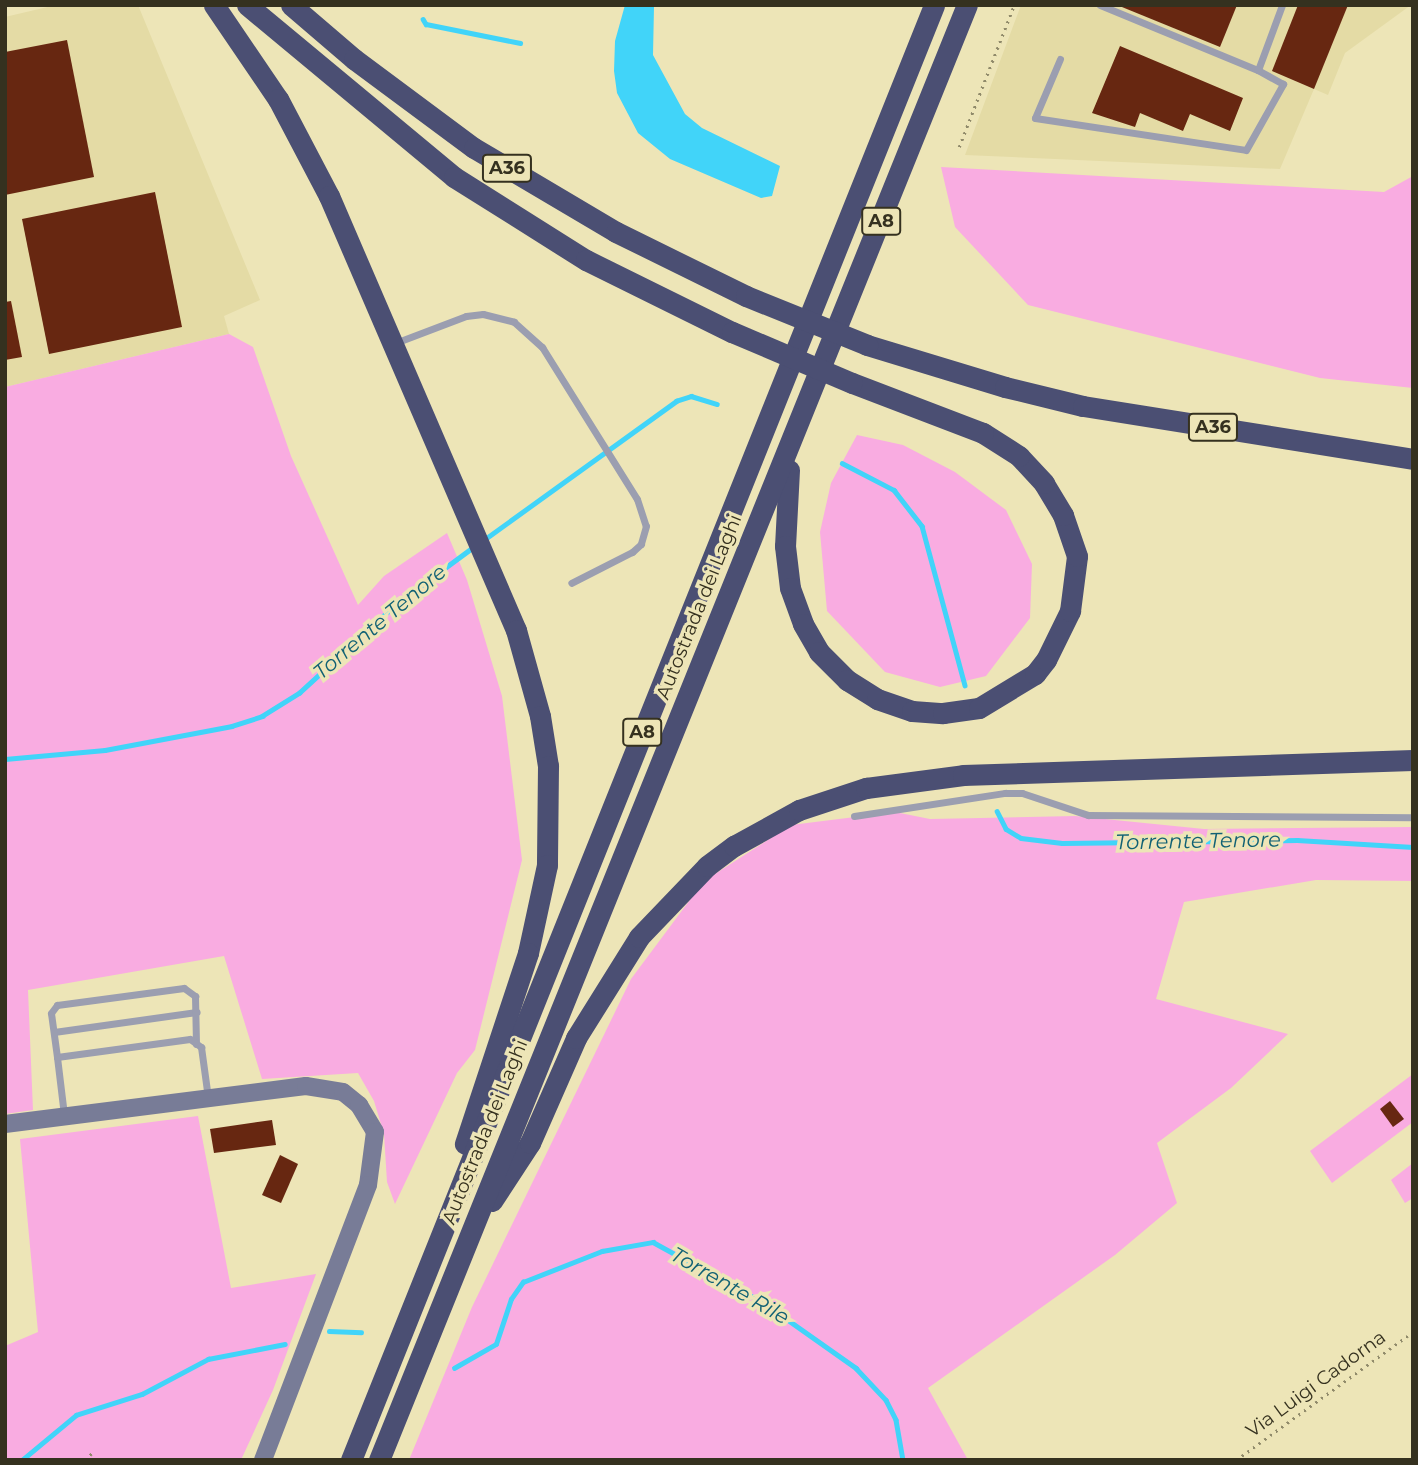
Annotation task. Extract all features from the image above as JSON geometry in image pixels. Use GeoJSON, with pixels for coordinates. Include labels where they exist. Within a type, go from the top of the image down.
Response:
{"type":"FeatureCollection","features":[{"type":"Feature","properties":{"kind":"highway"},"geometry":{"type":"LineString","coordinates":[[214,5],[305,147],[516,630],[540,716],[548,766],[547,865],[528,953],[475,1108],[442,1233]]}},
{"type":"Feature","properties":{"kind":"highway","name":"A36"},"geometry":{"type":"LineString","coordinates":[[247,5],[454,177],[586,260],[732,332],[852,383],[983,433],[1019,456],[1044,483],[1063,515],[1077,556],[1077,580],[1060,635],[1035,674],[979,708],[943,713],[912,711],[877,699],[847,680],[819,652],[803,624],[790,588],[785,498],[795,436]]}},
{"type":"Feature","properties":{"kind":"highway","name":"A36"},"geometry":{"type":"LineString","coordinates":[[290,5],[354,59],[474,148],[616,232],[746,296],[867,345],[1004,387],[1083,406],[1343,451],[1413,459]]}},
{"type":"Feature","properties":{"kind":"highway","name":"Autostrada dei Laghi"},"geometry":{"type":"LineString","coordinates":[[351,1460],[934,5]]}},
{"type":"Feature","properties":{"kind":"highway","name":"Autostrada dei Laghi"},"geometry":{"type":"LineString","coordinates":[[379,1460],[967,5]]}},
{"type":"Feature","properties":{"kind":"highway"},"geometry":{"type":"LineString","coordinates":[[465,1244],[530,1143],[576,1038],[639,937],[707,866],[764,827],[855,791],[932,778],[1413,760]]}},
{"type":"Feature","properties":{"kind":"street"},"geometry":{"type":"LineString","coordinates":[[5,1124],[306,1086],[343,1092],[359,1105],[376,1132],[368,1185],[263,1460]]}},
{"type":"Feature","properties":{"kind":"lane"},"geometry":{"type":"LineString","coordinates":[[1060,59],[1035,118],[1247,150],[1283,84],[1258,70],[1100,5]]}},
{"type":"Feature","properties":{"kind":"lane"},"geometry":{"type":"LineString","coordinates":[[1258,70],[1282,5]]}},
{"type":"Feature","properties":{"kind":"lane"},"geometry":{"type":"LineString","coordinates":[[391,344],[466,316],[483,314],[514,322],[542,347],[621,473],[644,515],[641,544],[572,583]]}},
{"type":"Feature","properties":{"kind":"lane"},"geometry":{"type":"LineString","coordinates":[[854,816],[1013,793],[1088,815],[1413,817]]}},
{"type":"Feature","properties":{"kind":"lane"},"geometry":{"type":"LineString","coordinates":[[64,1117],[51,1013],[57,1005],[184,988],[195,996],[196,1044]]}},
{"type":"Feature","properties":{"kind":"lane"},"geometry":{"type":"LineString","coordinates":[[54,1032],[197,1012]]}},
{"type":"Feature","properties":{"kind":"lane"},"geometry":{"type":"LineString","coordinates":[[57,1057],[190,1039],[201,1047],[208,1098]]}},
{"type":"Feature","properties":{"kind":"path"},"geometry":{"type":"LineString","coordinates":[[959,147],[1014,5]]}},
{"type":"Feature","properties":{"kind":"path","name":"Via Luigi Cadorna"},"geometry":{"type":"LineString","coordinates":[[1236,1460],[1413,1332]]}},
{"type":"Feature","properties":{"kind":"path"},"geometry":{"type":"LineString","coordinates":[[85,1460],[94,1451]]}},
{"type":"Feature","properties":{"kind":"shaded area"},"geometry":{"type":"Polygon","coordinates":[[[56,5],[138,5],[260,300],[224,316],[229,334],[5,387],[5,17],[56,5]]]}},
{"type":"Feature","properties":{"kind":"shaded area"},"geometry":{"type":"Polygon","coordinates":[[[1021,5],[1411,5],[1345,53],[1328,95],[1314,89],[1280,169],[965,155],[1021,5]]]}},
{"type":"Feature","properties":{"kind":"shaded area"},"geometry":{"type":"Polygon","coordinates":[[[941,167],[1384,192],[1413,176],[1413,388],[1320,378],[1028,305],[955,227],[941,167]]]}},
{"type":"Feature","properties":{"kind":"shaded area"},"geometry":{"type":"Polygon","coordinates":[[[229,334],[253,347],[291,456],[358,605],[384,576],[447,533],[467,580],[502,696],[522,860],[475,1050],[457,1073],[395,1204],[387,1182],[384,1134],[374,1101],[358,1073],[262,1079],[224,956],[28,990],[33,1110],[5,1114],[5,387],[229,334]]]}},
{"type":"Feature","properties":{"kind":"shaded area"},"geometry":{"type":"Polygon","coordinates":[[[857,435],[903,445],[955,472],[1006,510],[1032,564],[1030,618],[986,676],[940,687],[885,672],[827,611],[820,532],[831,483],[857,435]]]}},
{"type":"Feature","properties":{"kind":"shaded area"},"geometry":{"type":"Polygon","coordinates":[[[895,812],[930,819],[1075,816],[1204,829],[1413,827],[1413,881],[1316,880],[1184,902],[1156,999],[1288,1034],[1231,1088],[1157,1143],[1177,1203],[1115,1255],[928,1388],[968,1460],[409,1460],[472,1307],[631,979],[704,881],[791,825],[895,812]]]}},
{"type":"Feature","properties":{"kind":"shaded area"},"geometry":{"type":"Polygon","coordinates":[[[1413,1074],[1413,1122],[1332,1183],[1310,1151],[1413,1074]]]}},
{"type":"Feature","properties":{"kind":"shaded area"},"geometry":{"type":"Polygon","coordinates":[[[198,1116],[231,1288],[316,1274],[273,1390],[241,1460],[5,1460],[5,1346],[38,1332],[20,1139],[198,1116]]]}},
{"type":"Feature","properties":{"kind":"shaded area"},"geometry":{"type":"Polygon","coordinates":[[[1413,1163],[1413,1198],[1405,1203],[1391,1180],[1413,1163]]]}},
{"type":"Feature","properties":{"kind":"water"},"geometry":{"type":"Polygon","coordinates":[[[625,5],[654,7],[653,55],[685,114],[702,128],[780,166],[772,196],[761,198],[670,159],[638,133],[617,93],[614,71],[615,41],[625,5]]]}},
{"type":"Feature","properties":{"kind":"building"},"geometry":{"type":"Polygon","coordinates":[[[1117,5],[1237,5],[1220,47],[1117,5]]]}},
{"type":"Feature","properties":{"kind":"building"},"geometry":{"type":"Polygon","coordinates":[[[1298,5],[1348,5],[1314,89],[1272,71],[1298,5]]]}},
{"type":"Feature","properties":{"kind":"building"},"geometry":{"type":"Polygon","coordinates":[[[67,40],[94,177],[5,195],[5,52],[67,40]]]}},
{"type":"Feature","properties":{"kind":"building"},"geometry":{"type":"Polygon","coordinates":[[[1120,46],[1243,98],[1230,131],[1190,114],[1183,131],[1140,113],[1135,127],[1092,113],[1120,46]]]}},
{"type":"Feature","properties":{"kind":"building"},"geometry":{"type":"Polygon","coordinates":[[[155,192],[182,327],[49,354],[22,219],[155,192]]]}},
{"type":"Feature","properties":{"kind":"building"},"geometry":{"type":"Polygon","coordinates":[[[11,301],[22,357],[5,360],[5,302],[11,301]]]}},
{"type":"Feature","properties":{"kind":"building"},"geometry":{"type":"Polygon","coordinates":[[[1390,1101],[1404,1119],[1393,1127],[1380,1109],[1390,1101]]]}},
{"type":"Feature","properties":{"kind":"building"},"geometry":{"type":"Polygon","coordinates":[[[272,1120],[276,1145],[214,1153],[210,1129],[272,1120]]]}},
{"type":"Feature","properties":{"kind":"building"},"geometry":{"type":"Polygon","coordinates":[[[280,1155],[298,1164],[281,1203],[262,1195],[280,1155]]]}},
{"type":"Feature","properties":{"kind":"waterway"},"geometry":{"type":"LineString","coordinates":[[423,19],[426,24],[520,43]]}},
{"type":"Feature","properties":{"kind":"waterway","name":"Torrente Tenore"},"geometry":{"type":"LineString","coordinates":[[485,539],[676,401],[691,396],[717,404]]}},
{"type":"Feature","properties":{"kind":"waterway","name":"Torrente Tenore"},"geometry":{"type":"LineString","coordinates":[[842,463],[894,490],[922,526],[965,685]]}},
{"type":"Feature","properties":{"kind":"waterway","name":"Torrente Tenore"},"geometry":{"type":"LineString","coordinates":[[5,759],[105,750],[232,726],[262,716],[299,693],[396,604],[472,548]]}},
{"type":"Feature","properties":{"kind":"waterway","name":"Torrente Tenore"},"geometry":{"type":"LineString","coordinates":[[997,811],[1006,829],[1021,838],[1062,843],[1297,840],[1413,847]]}},
{"type":"Feature","properties":{"kind":"waterway","name":"Torrente Rile"},"geometry":{"type":"LineString","coordinates":[[454,1368],[496,1344],[511,1299],[523,1282],[602,1251],[653,1242],[764,1303],[856,1368],[886,1400],[896,1420],[903,1460]]}},
{"type":"Feature","properties":{"kind":"waterway","name":"Torrente Rile"},"geometry":{"type":"LineString","coordinates":[[329,1331],[361,1332]]}},
{"type":"Feature","properties":{"kind":"waterway","name":"Torrente Rile"},"geometry":{"type":"LineString","coordinates":[[22,1460],[76,1415],[142,1394],[208,1359],[285,1344]]}}]}
